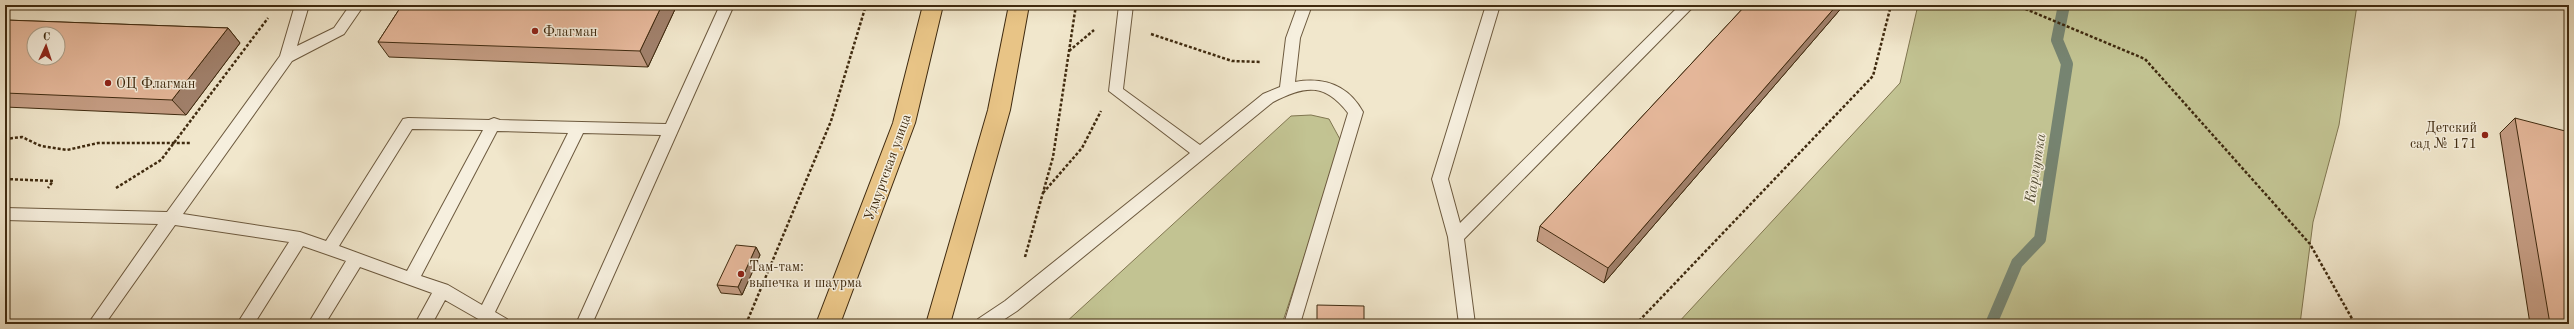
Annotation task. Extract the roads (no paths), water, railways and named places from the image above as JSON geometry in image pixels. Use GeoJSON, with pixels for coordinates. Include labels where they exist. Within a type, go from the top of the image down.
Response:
{"type":"FeatureCollection","features":[{"type":"Feature","properties":{"kind":"main road","name":"Удмуртская улица"},"geometry":{"type":"LineString","coordinates":[[828,324],[904,123],[933,5]]}},
{"type":"Feature","properties":{"kind":"main road"},"geometry":{"type":"LineString","coordinates":[[938,324],[999,110],[1019,5]]}},
{"type":"Feature","properties":{"kind":"lane"},"geometry":{"type":"LineString","coordinates":[[96,324],[287,57],[302,5]]}},
{"type":"Feature","properties":{"kind":"lane"},"geometry":{"type":"LineString","coordinates":[[287,57],[339,31],[356,5]]}},
{"type":"Feature","properties":{"kind":"lane"},"geometry":{"type":"LineString","coordinates":[[584,324],[727,5]]}},
{"type":"Feature","properties":{"kind":"lane"},"geometry":{"type":"LineString","coordinates":[[1126,5],[1116,91],[1200,153]]}},
{"type":"Feature","properties":{"kind":"lane"},"geometry":{"type":"LineString","coordinates":[[1287,88],[1293,38],[1304,5]]}},
{"type":"Feature","properties":{"kind":"lane"},"geometry":{"type":"LineString","coordinates":[[1467,324],[1456,237],[1440,179],[1494,5]]}},
{"type":"Feature","properties":{"kind":"lane"},"geometry":{"type":"LineString","coordinates":[[1456,237],[1688,5]]}},
{"type":"Feature","properties":{"kind":"lane"},"geometry":{"type":"LineString","coordinates":[[984,324],[1011,306],[1268,98],[1287,88],[1308,86],[1326,88],[1341,94],[1356,112],[1292,324]]}},
{"type":"Feature","properties":{"kind":"lane"},"geometry":{"type":"LineString","coordinates":[[329,249],[408,123],[494,123],[671,130]]}},
{"type":"Feature","properties":{"kind":"lane"},"geometry":{"type":"LineString","coordinates":[[411,279],[494,123]]}},
{"type":"Feature","properties":{"kind":"lane"},"geometry":{"type":"LineString","coordinates":[[486,316],[579,126]]}},
{"type":"Feature","properties":{"kind":"lane"},"geometry":{"type":"LineString","coordinates":[[5,214],[171,218],[300,238],[442,290],[501,324]]}},
{"type":"Feature","properties":{"kind":"lane"},"geometry":{"type":"LineString","coordinates":[[245,324],[300,238]]}},
{"type":"Feature","properties":{"kind":"lane"},"geometry":{"type":"LineString","coordinates":[[316,324],[356,259]]}},
{"type":"Feature","properties":{"kind":"lane"},"geometry":{"type":"LineString","coordinates":[[423,324],[442,290]]}},
{"type":"Feature","properties":{"kind":"waterway","name":"Карлутка"},"geometry":{"type":"LineString","coordinates":[[1991,324],[2017,263],[2040,239],[2067,64],[2057,40],[2064,5]]}},
{"type":"Feature","properties":{"kind":"place","name":"Флагман"},"geometry":{"type":"Point","coordinates":[535,31]}},
{"type":"Feature","properties":{"kind":"place","name":"ОЦ Флагман"},"geometry":{"type":"Point","coordinates":[108,83]}},
{"type":"Feature","properties":{"kind":"place","name":"Детский сад № 171"},"geometry":{"type":"Point","coordinates":[2485,135]}},
{"type":"Feature","properties":{"kind":"place","name":"Там-там: выпечка и шаурма"},"geometry":{"type":"Point","coordinates":[741,274]}}]}
